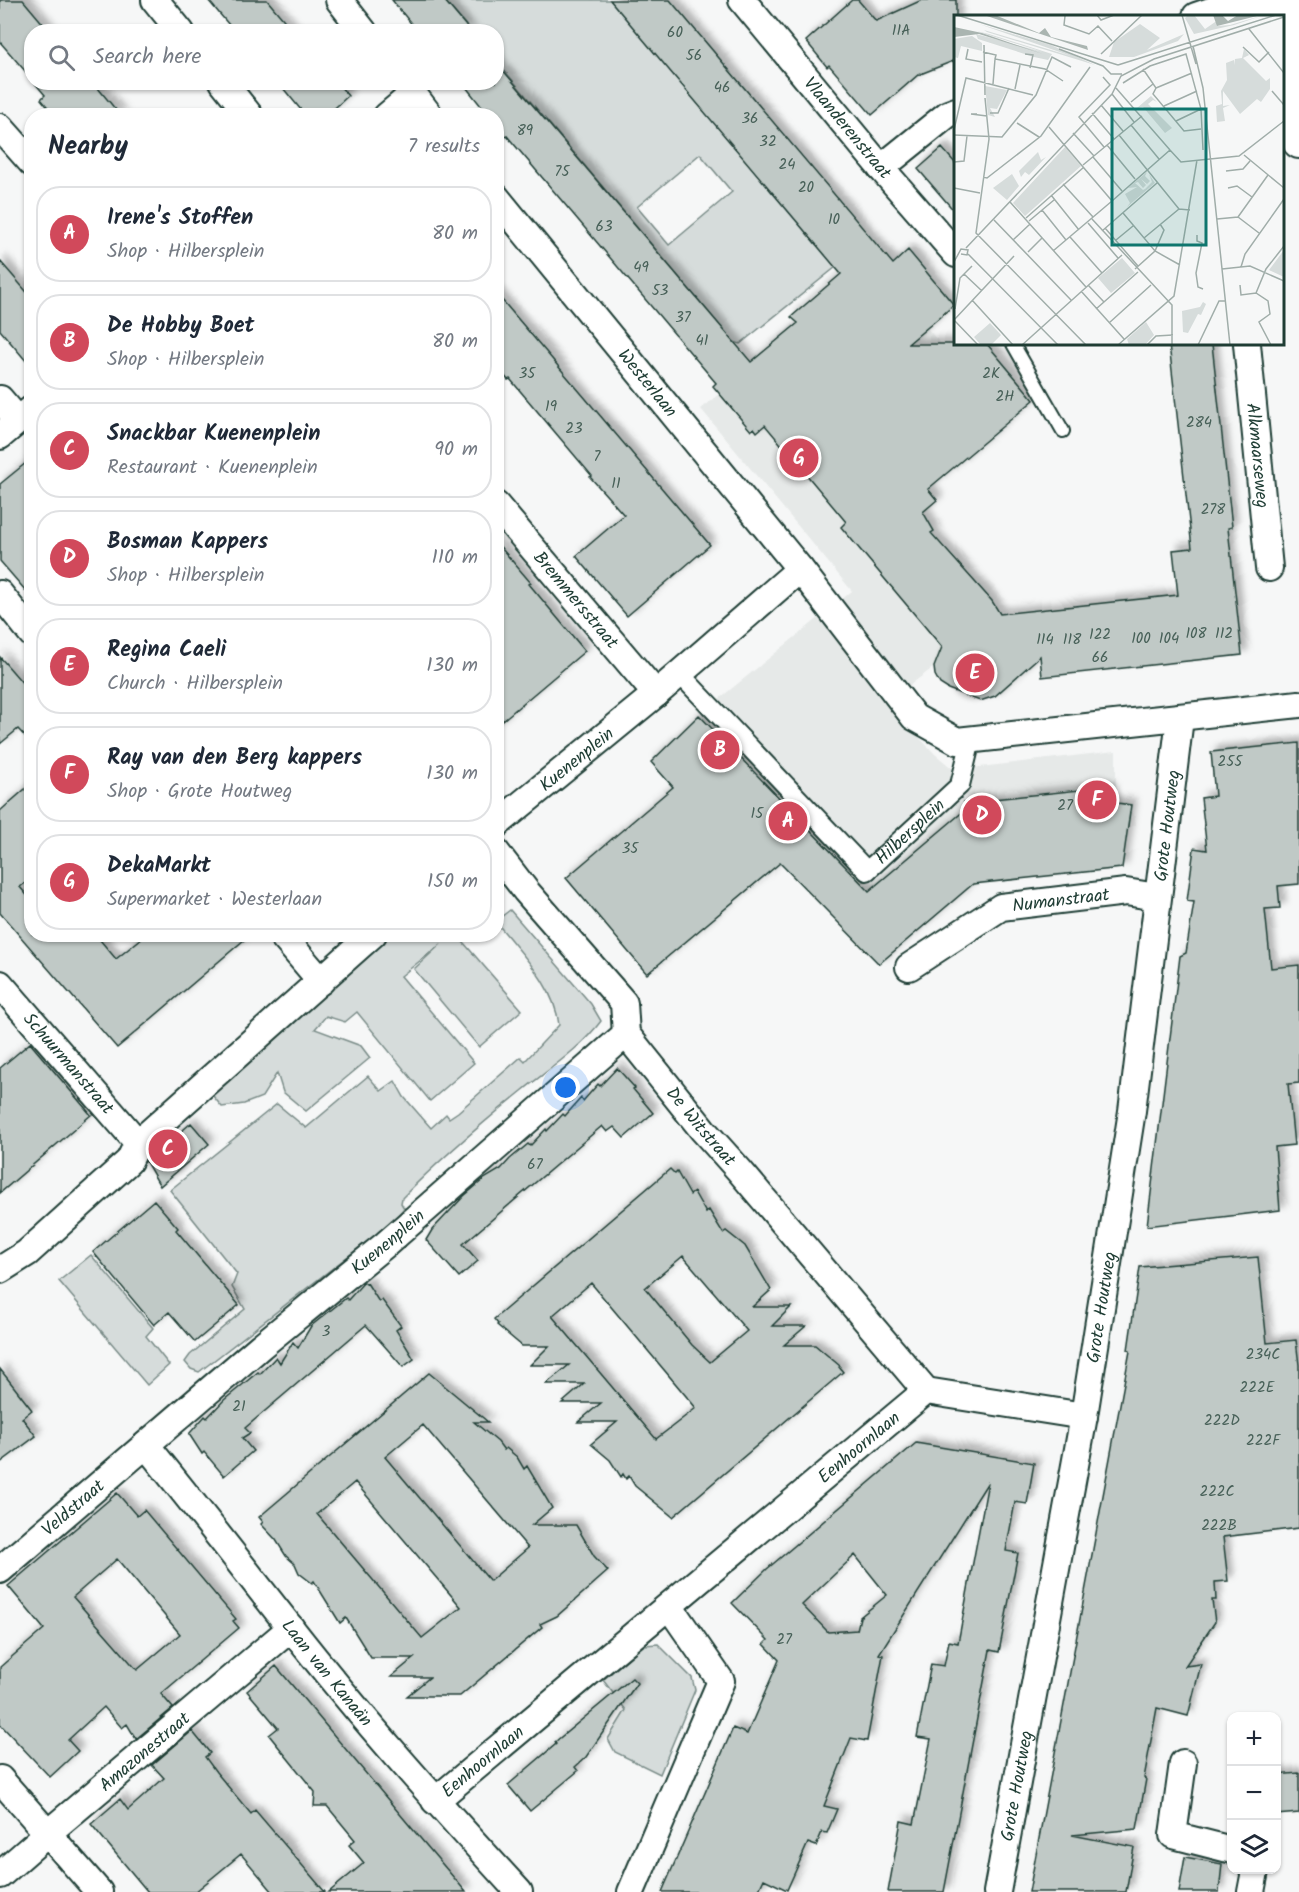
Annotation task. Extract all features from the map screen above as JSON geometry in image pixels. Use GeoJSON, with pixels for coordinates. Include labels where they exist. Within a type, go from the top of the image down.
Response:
{"type":"FeatureCollection","features":[{"type":"Feature","properties":{"kind":"street"},"geometry":{"type":"LineString","coordinates":[[155,0],[174,24]]}},
{"type":"Feature","properties":{"kind":"street"},"geometry":{"type":"LineString","coordinates":[[339,0],[358,24]]}},
{"type":"Feature","properties":{"kind":"street","name":"Vlaanderenstraat"},"geometry":{"type":"LineString","coordinates":[[742,0],[881,168],[954,252]]}},
{"type":"Feature","properties":{"kind":"street"},"geometry":{"type":"LineString","coordinates":[[1200,15],[1234,7],[1286,1],[1299,142]]}},
{"type":"Feature","properties":{"kind":"street"},"geometry":{"type":"LineString","coordinates":[[229,90],[244,108]]}},
{"type":"Feature","properties":{"kind":"street"},"geometry":{"type":"LineString","coordinates":[[393,108],[407,90]]}},
{"type":"Feature","properties":{"kind":"street"},"geometry":{"type":"LineString","coordinates":[[410,90],[424,108]]}},
{"type":"Feature","properties":{"kind":"street"},"geometry":{"type":"LineString","coordinates":[[881,168],[948,114],[954,112]]}},
{"type":"Feature","properties":{"kind":"street"},"geometry":{"type":"LineString","coordinates":[[0,127],[24,154]]}},
{"type":"Feature","properties":{"kind":"street","name":"Westerlaan"},"geometry":{"type":"LineString","coordinates":[[504,207],[800,569]]}},
{"type":"Feature","properties":{"kind":"street","name":"Alkmaarseweg"},"geometry":{"type":"LineString","coordinates":[[1247,345],[1269,568]]}},
{"type":"Feature","properties":{"kind":"street"},"geometry":{"type":"LineString","coordinates":[[0,399],[17,422]]}},
{"type":"Feature","properties":{"kind":"street","name":"Bremmersstraat"},"geometry":{"type":"LineString","coordinates":[[504,514],[656,694]]}},
{"type":"Feature","properties":{"kind":"street"},"geometry":{"type":"LineString","coordinates":[[656,694],[800,569],[914,717],[957,741],[1299,704]]}},
{"type":"Feature","properties":{"kind":"street"},"geometry":{"type":"LineString","coordinates":[[0,594],[24,624]]}},
{"type":"Feature","properties":{"kind":"street","name":"Hilbersplein"},"geometry":{"type":"LineString","coordinates":[[680,674],[867,871],[960,785],[971,740]]}},
{"type":"Feature","properties":{"kind":"street","name":"Kuenenplein"},"geometry":{"type":"LineString","coordinates":[[504,818],[656,694]]}},
{"type":"Feature","properties":{"kind":"street","name":"Grote Houtweg"},"geometry":{"type":"LineString","coordinates":[[997,1892],[1084,1416],[1132,1111],[1180,718]]}},
{"type":"Feature","properties":{"kind":"street"},"geometry":{"type":"LineString","coordinates":[[504,862],[526,891],[624,1003],[626,1034]]}},
{"type":"Feature","properties":{"kind":"street","name":"Numanstraat"},"geometry":{"type":"LineString","coordinates":[[909,968],[1000,907],[1126,892],[1157,897]]}},
{"type":"Feature","properties":{"kind":"street"},"geometry":{"type":"LineString","coordinates":[[288,942],[321,981]]}},
{"type":"Feature","properties":{"kind":"street"},"geometry":{"type":"LineString","coordinates":[[0,1270],[27,1253],[129,1161],[138,1143],[364,942]]}},
{"type":"Feature","properties":{"kind":"street","name":"Schuurmanstraat"},"geometry":{"type":"LineString","coordinates":[[0,984],[138,1143]]}},
{"type":"Feature","properties":{"kind":"street","name":"Kuenenplein"},"geometry":{"type":"LineString","coordinates":[[146,1445],[261,1346],[386,1244],[626,1034]]}},
{"type":"Feature","properties":{"kind":"street","name":"De Witstraat"},"geometry":{"type":"LineString","coordinates":[[626,1034],[703,1130],[926,1391]]}},
{"type":"Feature","properties":{"kind":"street"},"geometry":{"type":"LineString","coordinates":[[926,1391],[1084,1416]]}},
{"type":"Feature","properties":{"kind":"street","name":"Eenhoornlaan"},"geometry":{"type":"LineString","coordinates":[[435,1801],[926,1391]]}},
{"type":"Feature","properties":{"kind":"street","name":"Veldstraat"},"geometry":{"type":"LineString","coordinates":[[0,1570],[146,1445]]}},
{"type":"Feature","properties":{"kind":"street","name":"Laan van Kanaän"},"geometry":{"type":"LineString","coordinates":[[146,1445],[291,1629],[435,1801],[519,1892]]}},
{"type":"Feature","properties":{"kind":"street"},"geometry":{"type":"LineString","coordinates":[[631,1892],[721,1681],[669,1606]]}},
{"type":"Feature","properties":{"kind":"street","name":"Amazonestraat"},"geometry":{"type":"LineString","coordinates":[[0,1876],[291,1629]]}},
{"type":"Feature","properties":{"kind":"street"},"geometry":{"type":"LineString","coordinates":[[1183,1763],[1173,1835],[1227,1849]]}},
{"type":"Feature","properties":{"kind":"street"},"geometry":{"type":"LineString","coordinates":[[0,1779],[99,1892]]}},
{"type":"Feature","properties":{"kind":"street"},"geometry":{"type":"LineString","coordinates":[[1251,1892],[1254,1874]]}},
{"type":"Feature","properties":{"kind":"street"},"geometry":{"type":"LineString","coordinates":[[0,1876],[13,1892]]}},
{"type":"Feature","properties":{"kind":"lane"},"geometry":{"type":"LineString","coordinates":[[1014,345],[1063,431]]}},
{"type":"Feature","properties":{"kind":"shaded area"},"geometry":{"type":"Polygon","coordinates":[[[444,0],[610,0],[836,267],[740,344],[734,342],[504,70],[504,24],[465,24],[444,0]],[[700,154],[637,207],[669,245],[732,192],[700,154]]]}},
{"type":"Feature","properties":{"kind":"shaded area"},"geometry":{"type":"Polygon","coordinates":[[[872,265],[1001,413],[889,517],[982,631],[886,703],[935,754],[954,770],[1116,751],[1116,840],[958,866],[883,934],[699,715],[852,591],[701,409],[872,265]]]}},
{"type":"Feature","properties":{"kind":"shaded area"},"geometry":{"type":"Polygon","coordinates":[[[510,910],[591,1004],[601,1021],[574,1049],[460,1143],[431,1170],[402,1198],[401,1203],[404,1208],[392,1222],[199,1372],[191,1369],[185,1362],[190,1355],[245,1309],[232,1287],[237,1274],[170,1190],[277,1104],[306,1128],[368,1076],[381,1091],[395,1081],[404,1097],[431,1128],[446,1114],[449,1118],[458,1112],[521,1057],[525,1061],[559,1025],[551,996],[544,983],[504,931],[504,915],[510,910]]]}},
{"type":"Feature","properties":{"kind":"shaded area"},"geometry":{"type":"Polygon","coordinates":[[[379,942],[463,942],[522,1010],[479,1047],[414,969],[441,944],[401,976],[474,1063],[430,1101],[357,1012],[345,1022],[326,1016],[315,1029],[361,1046],[370,1058],[306,1111],[283,1092],[277,1073],[262,1097],[244,1104],[222,1107],[213,1096],[216,1085],[379,942]]]}},
{"type":"Feature","properties":{"kind":"shaded area"},"geometry":{"type":"Polygon","coordinates":[[[91,1255],[153,1328],[146,1336],[169,1365],[147,1385],[59,1281],[91,1255]]]}},
{"type":"Feature","properties":{"kind":"shaded area"},"geometry":{"type":"Polygon","coordinates":[[[658,1644],[692,1678],[695,1690],[660,1774],[615,1752],[608,1739],[626,1710],[603,1680],[644,1645],[658,1644]]]}},
{"type":"Feature","properties":{"kind":"building"},"geometry":{"type":"Polygon","coordinates":[[[0,0],[23,0],[43,24],[24,24],[24,70],[0,42],[0,0]]]}},
{"type":"Feature","properties":{"kind":"building"},"geometry":{"type":"Polygon","coordinates":[[[208,0],[267,0],[287,24],[228,24],[208,0]]]}},
{"type":"Feature","properties":{"kind":"building"},"geometry":{"type":"Polygon","coordinates":[[[392,0],[444,0],[464,24],[412,24],[392,0]]]}},
{"type":"Feature","properties":{"kind":"building"},"geometry":{"type":"Polygon","coordinates":[[[610,0],[670,0],[893,264],[908,250],[954,305],[908,344],[988,345],[1034,400],[928,489],[937,500],[923,512],[934,531],[931,533],[992,601],[1000,614],[1178,595],[1173,550],[1192,548],[1169,345],[1212,345],[1232,527],[1228,528],[1242,655],[1042,677],[1040,656],[995,696],[980,701],[940,684],[934,667],[942,647],[841,527],[846,522],[765,425],[757,432],[754,428],[751,431],[713,386],[716,383],[507,136],[504,137],[504,108],[483,108],[468,90],[504,90],[504,71],[751,362],[798,323],[791,317],[841,274],[610,0]]]}},
{"type":"Feature","properties":{"kind":"building"},"geometry":{"type":"Polygon","coordinates":[[[852,0],[858,0],[876,21],[922,0],[956,0],[954,61],[918,75],[872,115],[806,41],[852,0]]]}},
{"type":"Feature","properties":{"kind":"building"},"geometry":{"type":"Polygon","coordinates":[[[41,90],[100,90],[114,108],[48,108],[41,99],[45,95],[41,90]]]}},
{"type":"Feature","properties":{"kind":"building"},"geometry":{"type":"Polygon","coordinates":[[[285,90],[343,90],[348,96],[335,108],[299,108],[285,90]]]}},
{"type":"Feature","properties":{"kind":"building"},"geometry":{"type":"Polygon","coordinates":[[[942,148],[954,162],[954,211],[918,169],[942,148]]]}},
{"type":"Feature","properties":{"kind":"building"},"geometry":{"type":"Polygon","coordinates":[[[0,261],[24,289],[24,358],[0,330],[0,261]]]}},
{"type":"Feature","properties":{"kind":"building"},"geometry":{"type":"Polygon","coordinates":[[[504,302],[710,545],[627,616],[576,556],[624,515],[510,379],[508,380],[504,375],[504,302]]]}},
{"type":"Feature","properties":{"kind":"building"},"geometry":{"type":"Polygon","coordinates":[[[24,464],[24,589],[0,561],[0,484],[24,464]]]}},
{"type":"Feature","properties":{"kind":"building"},"geometry":{"type":"Polygon","coordinates":[[[504,551],[531,583],[529,584],[585,651],[504,719],[504,551]]]}},
{"type":"Feature","properties":{"kind":"building"},"geometry":{"type":"Polygon","coordinates":[[[0,657],[24,685],[24,735],[18,729],[0,744],[0,657]]]}},
{"type":"Feature","properties":{"kind":"building"},"geometry":{"type":"Polygon","coordinates":[[[699,715],[869,891],[965,810],[964,802],[1109,787],[1110,802],[1131,805],[1122,868],[973,884],[879,964],[780,863],[647,974],[566,878],[673,787],[651,762],[699,715]]]}},
{"type":"Feature","properties":{"kind":"building"},"geometry":{"type":"Polygon","coordinates":[[[1299,743],[1299,884],[1278,886],[1280,908],[1265,909],[1271,968],[1299,965],[1299,1083],[1288,1084],[1294,1145],[1275,1147],[1280,1210],[1147,1226],[1180,956],[1186,953],[1194,902],[1187,901],[1194,848],[1207,850],[1201,798],[1215,796],[1211,752],[1299,743]]]}},
{"type":"Feature","properties":{"kind":"building"},"geometry":{"type":"Polygon","coordinates":[[[24,790],[24,884],[20,887],[24,892],[24,941],[0,913],[0,811],[24,790]]]}},
{"type":"Feature","properties":{"kind":"building"},"geometry":{"type":"Polygon","coordinates":[[[25,942],[102,942],[116,959],[137,942],[242,942],[117,1048],[25,942]]]}},
{"type":"Feature","properties":{"kind":"building"},"geometry":{"type":"Polygon","coordinates":[[[30,1043],[91,1115],[0,1193],[0,1068],[30,1043]]]}},
{"type":"Feature","properties":{"kind":"building"},"geometry":{"type":"Polygon","coordinates":[[[617,1068],[653,1113],[624,1138],[614,1127],[607,1132],[602,1126],[463,1244],[478,1261],[459,1277],[426,1240],[432,1230],[464,1196],[484,1179],[501,1169],[528,1144],[530,1146],[563,1114],[565,1116],[581,1098],[583,1101],[598,1084],[600,1086],[617,1068]]]}},
{"type":"Feature","properties":{"kind":"building"},"geometry":{"type":"Polygon","coordinates":[[[191,1123],[209,1144],[160,1186],[146,1162],[191,1123]]]}},
{"type":"Feature","properties":{"kind":"building"},"geometry":{"type":"Polygon","coordinates":[[[670,1169],[675,1174],[677,1172],[690,1195],[694,1192],[706,1213],[709,1210],[723,1233],[726,1231],[745,1246],[771,1290],[752,1307],[791,1307],[772,1326],[806,1326],[784,1345],[815,1345],[840,1366],[843,1372],[673,1517],[635,1486],[629,1476],[626,1479],[623,1474],[621,1477],[610,1460],[591,1444],[617,1422],[578,1422],[601,1403],[562,1403],[584,1384],[546,1384],[569,1365],[530,1365],[549,1346],[522,1346],[497,1325],[494,1319],[670,1169]],[[683,1256],[645,1288],[692,1345],[710,1362],[747,1331],[683,1256]],[[591,1283],[552,1316],[656,1439],[696,1408],[591,1283]]]}},
{"type":"Feature","properties":{"kind":"building"},"geometry":{"type":"Polygon","coordinates":[[[154,1200],[239,1305],[195,1342],[169,1312],[154,1325],[93,1252],[154,1200]]]}},
{"type":"Feature","properties":{"kind":"building"},"geometry":{"type":"Polygon","coordinates":[[[1258,1257],[1267,1343],[1296,1340],[1299,1365],[1299,1528],[1223,1537],[1228,1581],[1215,1582],[1216,1600],[1212,1600],[1215,1622],[1185,1666],[1201,1664],[1188,1716],[1157,1708],[1137,1829],[1072,1835],[1134,1847],[1126,1892],[1029,1892],[1130,1351],[1128,1350],[1140,1267],[1258,1257]]]}},
{"type":"Feature","properties":{"kind":"building"},"geometry":{"type":"Polygon","coordinates":[[[364,1282],[379,1302],[382,1300],[401,1326],[396,1330],[414,1359],[403,1367],[366,1325],[245,1428],[250,1433],[242,1438],[253,1451],[224,1476],[204,1452],[202,1454],[189,1434],[205,1416],[207,1418],[224,1400],[258,1372],[260,1374],[276,1357],[280,1363],[293,1342],[298,1348],[311,1326],[346,1298],[348,1300],[364,1282]]]}},
{"type":"Feature","properties":{"kind":"building"},"geometry":{"type":"Polygon","coordinates":[[[0,1369],[32,1410],[22,1418],[36,1436],[0,1463],[0,1369]]]}},
{"type":"Feature","properties":{"kind":"building"},"geometry":{"type":"Polygon","coordinates":[[[429,1373],[488,1422],[474,1422],[504,1450],[506,1448],[517,1457],[524,1469],[527,1466],[552,1508],[532,1525],[576,1525],[594,1556],[608,1571],[557,1616],[540,1624],[542,1627],[460,1696],[407,1696],[430,1677],[391,1677],[414,1658],[371,1658],[346,1618],[340,1623],[314,1581],[312,1583],[299,1573],[295,1564],[261,1524],[263,1522],[259,1517],[429,1373]],[[423,1425],[385,1457],[490,1581],[528,1548],[423,1425]],[[355,1482],[317,1514],[422,1638],[461,1607],[355,1482]]]}},
{"type":"Feature","properties":{"kind":"building"},"geometry":{"type":"Polygon","coordinates":[[[916,1443],[1034,1463],[1027,1504],[1015,1502],[1006,1551],[1018,1553],[999,1652],[990,1650],[944,1892],[888,1892],[901,1821],[914,1824],[931,1739],[917,1737],[931,1664],[944,1666],[949,1641],[958,1643],[988,1482],[879,1654],[883,1655],[867,1741],[851,1738],[824,1806],[837,1809],[827,1833],[822,1832],[816,1846],[808,1843],[787,1890],[764,1879],[758,1892],[662,1892],[733,1728],[747,1734],[779,1660],[764,1644],[768,1640],[732,1603],[767,1569],[916,1443]],[[855,1555],[802,1605],[828,1632],[857,1630],[860,1617],[887,1595],[855,1555]]]}},
{"type":"Feature","properties":{"kind":"building"},"geometry":{"type":"Polygon","coordinates":[[[117,1493],[137,1516],[144,1510],[236,1619],[233,1621],[239,1628],[161,1694],[173,1708],[136,1739],[127,1724],[122,1728],[104,1707],[68,1740],[78,1751],[50,1777],[0,1724],[0,1667],[44,1629],[8,1586],[117,1493]],[[117,1559],[73,1597],[137,1670],[180,1634],[117,1559]]]}},
{"type":"Feature","properties":{"kind":"building"},"geometry":{"type":"Polygon","coordinates":[[[276,1666],[466,1892],[329,1892],[364,1863],[349,1845],[355,1840],[327,1806],[314,1806],[315,1792],[269,1735],[278,1728],[247,1691],[276,1666]]]}},
{"type":"Feature","properties":{"kind":"building"},"geometry":{"type":"Polygon","coordinates":[[[632,1678],[637,1683],[586,1757],[575,1767],[578,1771],[530,1811],[508,1785],[556,1744],[555,1742],[632,1678]]]}},
{"type":"Feature","properties":{"kind":"building"},"geometry":{"type":"Polygon","coordinates":[[[192,1731],[210,1753],[205,1757],[216,1772],[251,1814],[255,1810],[325,1892],[273,1892],[241,1854],[195,1892],[148,1892],[91,1824],[120,1799],[128,1810],[164,1778],[152,1765],[192,1731]]]}},
{"type":"Feature","properties":{"kind":"building"},"geometry":{"type":"Polygon","coordinates":[[[1299,1773],[1299,1813],[1281,1815],[1281,1775],[1299,1773]]]}},
{"type":"Feature","properties":{"kind":"building"},"geometry":{"type":"Polygon","coordinates":[[[1185,1857],[1222,1864],[1219,1892],[1179,1892],[1185,1857]]]}},
{"type":"Feature","properties":{"kind":"place","name":"DekaMarkt"},"geometry":{"type":"Point","coordinates":[799,458]}},
{"type":"Feature","properties":{"kind":"place","name":"Regina Caeli"},"geometry":{"type":"Point","coordinates":[975,673]}},
{"type":"Feature","properties":{"kind":"place","name":"De Hobby Boet"},"geometry":{"type":"Point","coordinates":[720,750]}},
{"type":"Feature","properties":{"kind":"place","name":"Ray van den Berg kappers"},"geometry":{"type":"Point","coordinates":[1097,800]}},
{"type":"Feature","properties":{"kind":"place","name":"Bosman Kappers"},"geometry":{"type":"Point","coordinates":[982,815]}},
{"type":"Feature","properties":{"kind":"place","name":"Irene's Stoffen"},"geometry":{"type":"Point","coordinates":[788,821]}},
{"type":"Feature","properties":{"kind":"place","name":"Snackbar Kuenenplein"},"geometry":{"type":"Point","coordinates":[168,1149]}}]}
